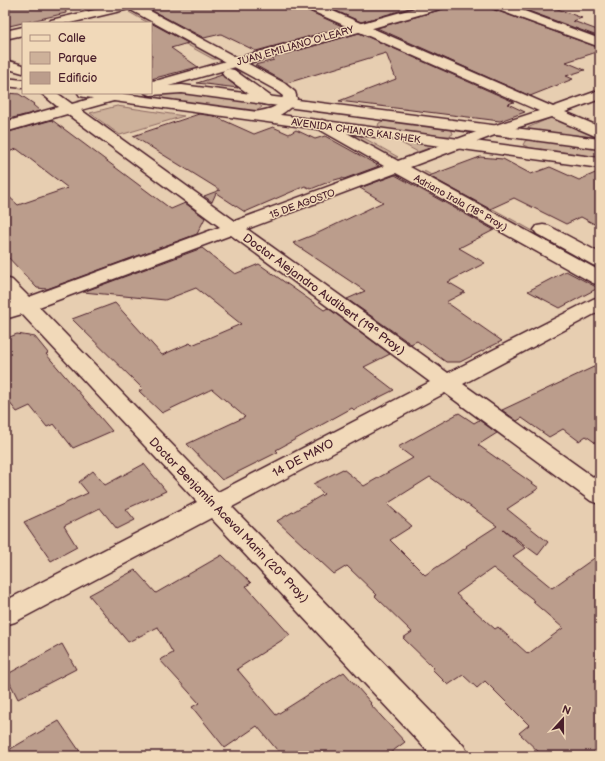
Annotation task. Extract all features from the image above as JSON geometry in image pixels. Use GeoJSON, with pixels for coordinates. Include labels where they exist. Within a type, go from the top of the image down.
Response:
{"type":"FeatureCollection","features":[{"type":"Feature","properties":{"kind":"street"},"geometry":{"type":"LineString","coordinates":[[58,22],[111,7],[130,5],[235,62],[290,95],[290,100],[280,111],[274,114],[256,116]]}},
{"type":"Feature","properties":{"kind":"street"},"geometry":{"type":"LineString","coordinates":[[309,5],[600,133]]}},
{"type":"Feature","properties":{"kind":"street","name":"JUAN EMILIANO O'LEARY"},"geometry":{"type":"LineString","coordinates":[[152,85],[160,84],[218,66],[440,5]]}},
{"type":"Feature","properties":{"kind":"street"},"geometry":{"type":"LineString","coordinates":[[497,5],[600,43]]}},
{"type":"Feature","properties":{"kind":"street"},"geometry":{"type":"LineString","coordinates":[[111,7],[138,22]]}},
{"type":"Feature","properties":{"kind":"street"},"geometry":{"type":"LineString","coordinates":[[152,30],[218,66],[252,88],[268,101]]}},
{"type":"Feature","properties":{"kind":"street"},"geometry":{"type":"LineString","coordinates":[[5,35],[22,31]]}},
{"type":"Feature","properties":{"kind":"street"},"geometry":{"type":"LineString","coordinates":[[5,64],[22,69]]}},
{"type":"Feature","properties":{"kind":"street"},"geometry":{"type":"LineString","coordinates":[[5,82],[22,84]]}},
{"type":"Feature","properties":{"kind":"street","name":"AVENIDA CHIANG KAI SHEK"},"geometry":{"type":"LineString","coordinates":[[152,91],[182,89],[600,144]]}},
{"type":"Feature","properties":{"kind":"street","name":"Doctor Alejandro Audibert (19ª Proy.)"},"geometry":{"type":"LineString","coordinates":[[49,94],[600,495]]}},
{"type":"Feature","properties":{"kind":"street","name":"AVENIDA CHIANG KAI SHEK"},"geometry":{"type":"LineString","coordinates":[[94,94],[600,163]]}},
{"type":"Feature","properties":{"kind":"street","name":"AVENIDA CHIANG KAI SHEK"},"geometry":{"type":"LineString","coordinates":[[112,96],[127,94]]}},
{"type":"Feature","properties":{"kind":"street","name":"15 DE AGOSTO"},"geometry":{"type":"LineString","coordinates":[[15,310],[496,130],[552,112],[600,94]]}},
{"type":"Feature","properties":{"kind":"street"},"geometry":{"type":"LineString","coordinates":[[5,127],[112,96]]}},
{"type":"Feature","properties":{"kind":"street","name":"Adriano Irala (18ª Proy.)"},"geometry":{"type":"LineString","coordinates":[[322,125],[600,279]]}},
{"type":"Feature","properties":{"kind":"street","name":"Adriano Irala (18ª Proy.)"},"geometry":{"type":"LineString","coordinates":[[359,130],[600,261]]}},
{"type":"Feature","properties":{"kind":"street","name":"Doctor Benjamín Aceval Marin (20ª Proy.)"},"geometry":{"type":"LineString","coordinates":[[5,284],[15,310],[214,504],[453,756]]}},
{"type":"Feature","properties":{"kind":"street","name":"14 DE MAYO"},"geometry":{"type":"LineString","coordinates":[[5,614],[600,303]]}},
{"type":"Feature","properties":{"kind":"green space"},"geometry":{"type":"Polygon","coordinates":[[[133,11],[219,59],[213,59],[152,26],[152,22],[146,22],[129,12],[133,11]]]}},
{"type":"Feature","properties":{"kind":"green space"},"geometry":{"type":"Polygon","coordinates":[[[176,92],[257,103],[262,107],[258,110],[248,111],[167,100],[161,97],[164,94],[176,92]]]}},
{"type":"Feature","properties":{"kind":"green space"},"geometry":{"type":"Polygon","coordinates":[[[117,106],[184,116],[120,135],[90,113],[117,106]]]}},
{"type":"Feature","properties":{"kind":"green space"},"geometry":{"type":"Polygon","coordinates":[[[550,118],[554,118],[599,138],[525,129],[550,118]]]}},
{"type":"Feature","properties":{"kind":"green space"},"geometry":{"type":"Polygon","coordinates":[[[383,121],[447,128],[452,131],[453,134],[449,136],[442,136],[385,129],[378,126],[379,123],[383,121]]]}},
{"type":"Feature","properties":{"kind":"green space"},"geometry":{"type":"Polygon","coordinates":[[[350,133],[355,133],[398,157],[392,158],[350,135],[350,133]]]}},
{"type":"Feature","properties":{"kind":"green space"},"geometry":{"type":"Polygon","coordinates":[[[394,139],[437,145],[418,152],[394,139]]]}},
{"type":"Feature","properties":{"kind":"green space"},"geometry":{"type":"Polygon","coordinates":[[[530,139],[600,148],[600,157],[531,148],[523,145],[525,141],[530,139]]]}},
{"type":"Feature","properties":{"kind":"green space"},"geometry":{"type":"Polygon","coordinates":[[[421,171],[426,172],[600,268],[600,273],[419,173],[421,171]]]}},
{"type":"Feature","properties":{"kind":"building"},"geometry":{"type":"Polygon","coordinates":[[[5,5],[65,5],[66,13],[5,27],[5,5]]]}},
{"type":"Feature","properties":{"kind":"building"},"geometry":{"type":"Polygon","coordinates":[[[161,5],[302,5],[304,9],[344,27],[256,51],[221,34],[204,38],[151,10],[151,8],[161,5]]]}},
{"type":"Feature","properties":{"kind":"building"},"geometry":{"type":"Polygon","coordinates":[[[323,5],[420,5],[361,22],[323,5]]]}},
{"type":"Feature","properties":{"kind":"building"},"geometry":{"type":"Polygon","coordinates":[[[446,5],[490,5],[492,9],[600,48],[600,51],[566,62],[585,70],[566,76],[573,79],[530,96],[377,28],[443,9],[446,5]]]}},
{"type":"Feature","properties":{"kind":"building"},"geometry":{"type":"Polygon","coordinates":[[[512,5],[547,5],[582,18],[573,21],[600,31],[600,37],[512,5]]]}},
{"type":"Feature","properties":{"kind":"building"},"geometry":{"type":"Polygon","coordinates":[[[152,24],[188,43],[171,48],[198,67],[152,79],[152,24]]]}},
{"type":"Feature","properties":{"kind":"building"},"geometry":{"type":"Polygon","coordinates":[[[359,33],[514,102],[508,104],[525,112],[500,121],[339,101],[396,79],[386,53],[287,83],[255,65],[274,60],[271,58],[359,33]]]}},
{"type":"Feature","properties":{"kind":"building"},"geometry":{"type":"Polygon","coordinates":[[[222,75],[238,88],[197,83],[222,75]]]}},
{"type":"Feature","properties":{"kind":"building"},"geometry":{"type":"Polygon","coordinates":[[[5,93],[19,94],[34,104],[33,105],[40,111],[5,120],[5,93]]]}},
{"type":"Feature","properties":{"kind":"building"},"geometry":{"type":"Polygon","coordinates":[[[199,114],[214,116],[254,134],[273,127],[289,134],[296,130],[315,139],[325,136],[379,166],[311,189],[305,186],[245,212],[216,193],[212,202],[204,196],[220,190],[133,136],[199,114]]]}},
{"type":"Feature","properties":{"kind":"building"},"geometry":{"type":"Polygon","coordinates":[[[52,120],[171,209],[185,203],[205,218],[197,234],[47,289],[37,288],[5,254],[5,193],[18,205],[68,188],[17,149],[5,153],[5,133],[52,120]]]}},
{"type":"Feature","properties":{"kind":"building"},"geometry":{"type":"Polygon","coordinates":[[[480,157],[503,159],[531,174],[550,167],[579,180],[600,171],[600,227],[581,217],[566,224],[514,198],[490,209],[429,176],[480,157]]]}},
{"type":"Feature","properties":{"kind":"building"},"geometry":{"type":"Polygon","coordinates":[[[395,175],[494,230],[459,248],[485,263],[448,282],[465,292],[446,302],[502,341],[460,362],[446,362],[417,341],[411,344],[347,299],[365,291],[293,243],[318,233],[383,202],[360,188],[395,175]]]}},
{"type":"Feature","properties":{"kind":"building"},"geometry":{"type":"Polygon","coordinates":[[[202,248],[235,274],[259,264],[324,310],[328,308],[390,354],[364,367],[394,390],[354,410],[352,408],[276,450],[278,452],[222,480],[187,444],[245,417],[212,389],[162,413],[139,391],[143,389],[72,319],[115,303],[162,355],[190,343],[192,345],[241,324],[196,288],[165,300],[83,292],[202,248]]]}},
{"type":"Feature","properties":{"kind":"building"},"geometry":{"type":"Polygon","coordinates":[[[566,271],[598,288],[560,308],[528,291],[566,271]]]}},
{"type":"Feature","properties":{"kind":"building"},"geometry":{"type":"Polygon","coordinates":[[[17,334],[35,337],[48,353],[46,354],[112,431],[73,448],[54,424],[47,427],[30,406],[17,412],[5,397],[5,339],[17,334]]]}},
{"type":"Feature","properties":{"kind":"building"},"geometry":{"type":"Polygon","coordinates":[[[600,364],[600,446],[586,436],[579,441],[563,429],[549,437],[522,418],[517,421],[502,410],[600,364]]]}},
{"type":"Feature","properties":{"kind":"building"},"geometry":{"type":"Polygon","coordinates":[[[459,413],[474,423],[479,420],[497,433],[478,445],[539,488],[507,509],[548,542],[538,555],[503,529],[525,548],[513,556],[552,588],[600,554],[600,756],[543,756],[519,733],[529,725],[485,681],[477,688],[463,675],[448,685],[432,669],[434,668],[403,638],[412,632],[347,566],[334,574],[277,521],[324,494],[313,484],[343,469],[364,486],[413,458],[398,447],[459,413]],[[430,477],[387,504],[412,526],[390,540],[425,575],[497,526],[430,477]],[[493,568],[456,594],[495,629],[498,627],[528,654],[563,628],[533,602],[535,601],[493,568]]]}},
{"type":"Feature","properties":{"kind":"building"},"geometry":{"type":"Polygon","coordinates":[[[144,464],[166,491],[126,509],[135,520],[117,529],[100,508],[64,526],[77,547],[51,561],[24,522],[88,493],[79,482],[93,471],[105,485],[144,464]]]}},
{"type":"Feature","properties":{"kind":"building"},"geometry":{"type":"Polygon","coordinates":[[[222,555],[251,583],[246,586],[290,635],[237,669],[276,715],[344,672],[371,703],[370,704],[405,742],[386,756],[282,756],[257,726],[225,748],[192,707],[199,703],[160,660],[173,653],[158,627],[128,642],[89,595],[135,570],[156,593],[222,555]]]}},
{"type":"Feature","properties":{"kind":"building"},"geometry":{"type":"Polygon","coordinates":[[[62,644],[76,669],[18,699],[6,675],[62,644]]]}},
{"type":"Feature","properties":{"kind":"building"},"geometry":{"type":"Polygon","coordinates":[[[59,721],[83,756],[5,756],[5,752],[59,721]]]}}]}
